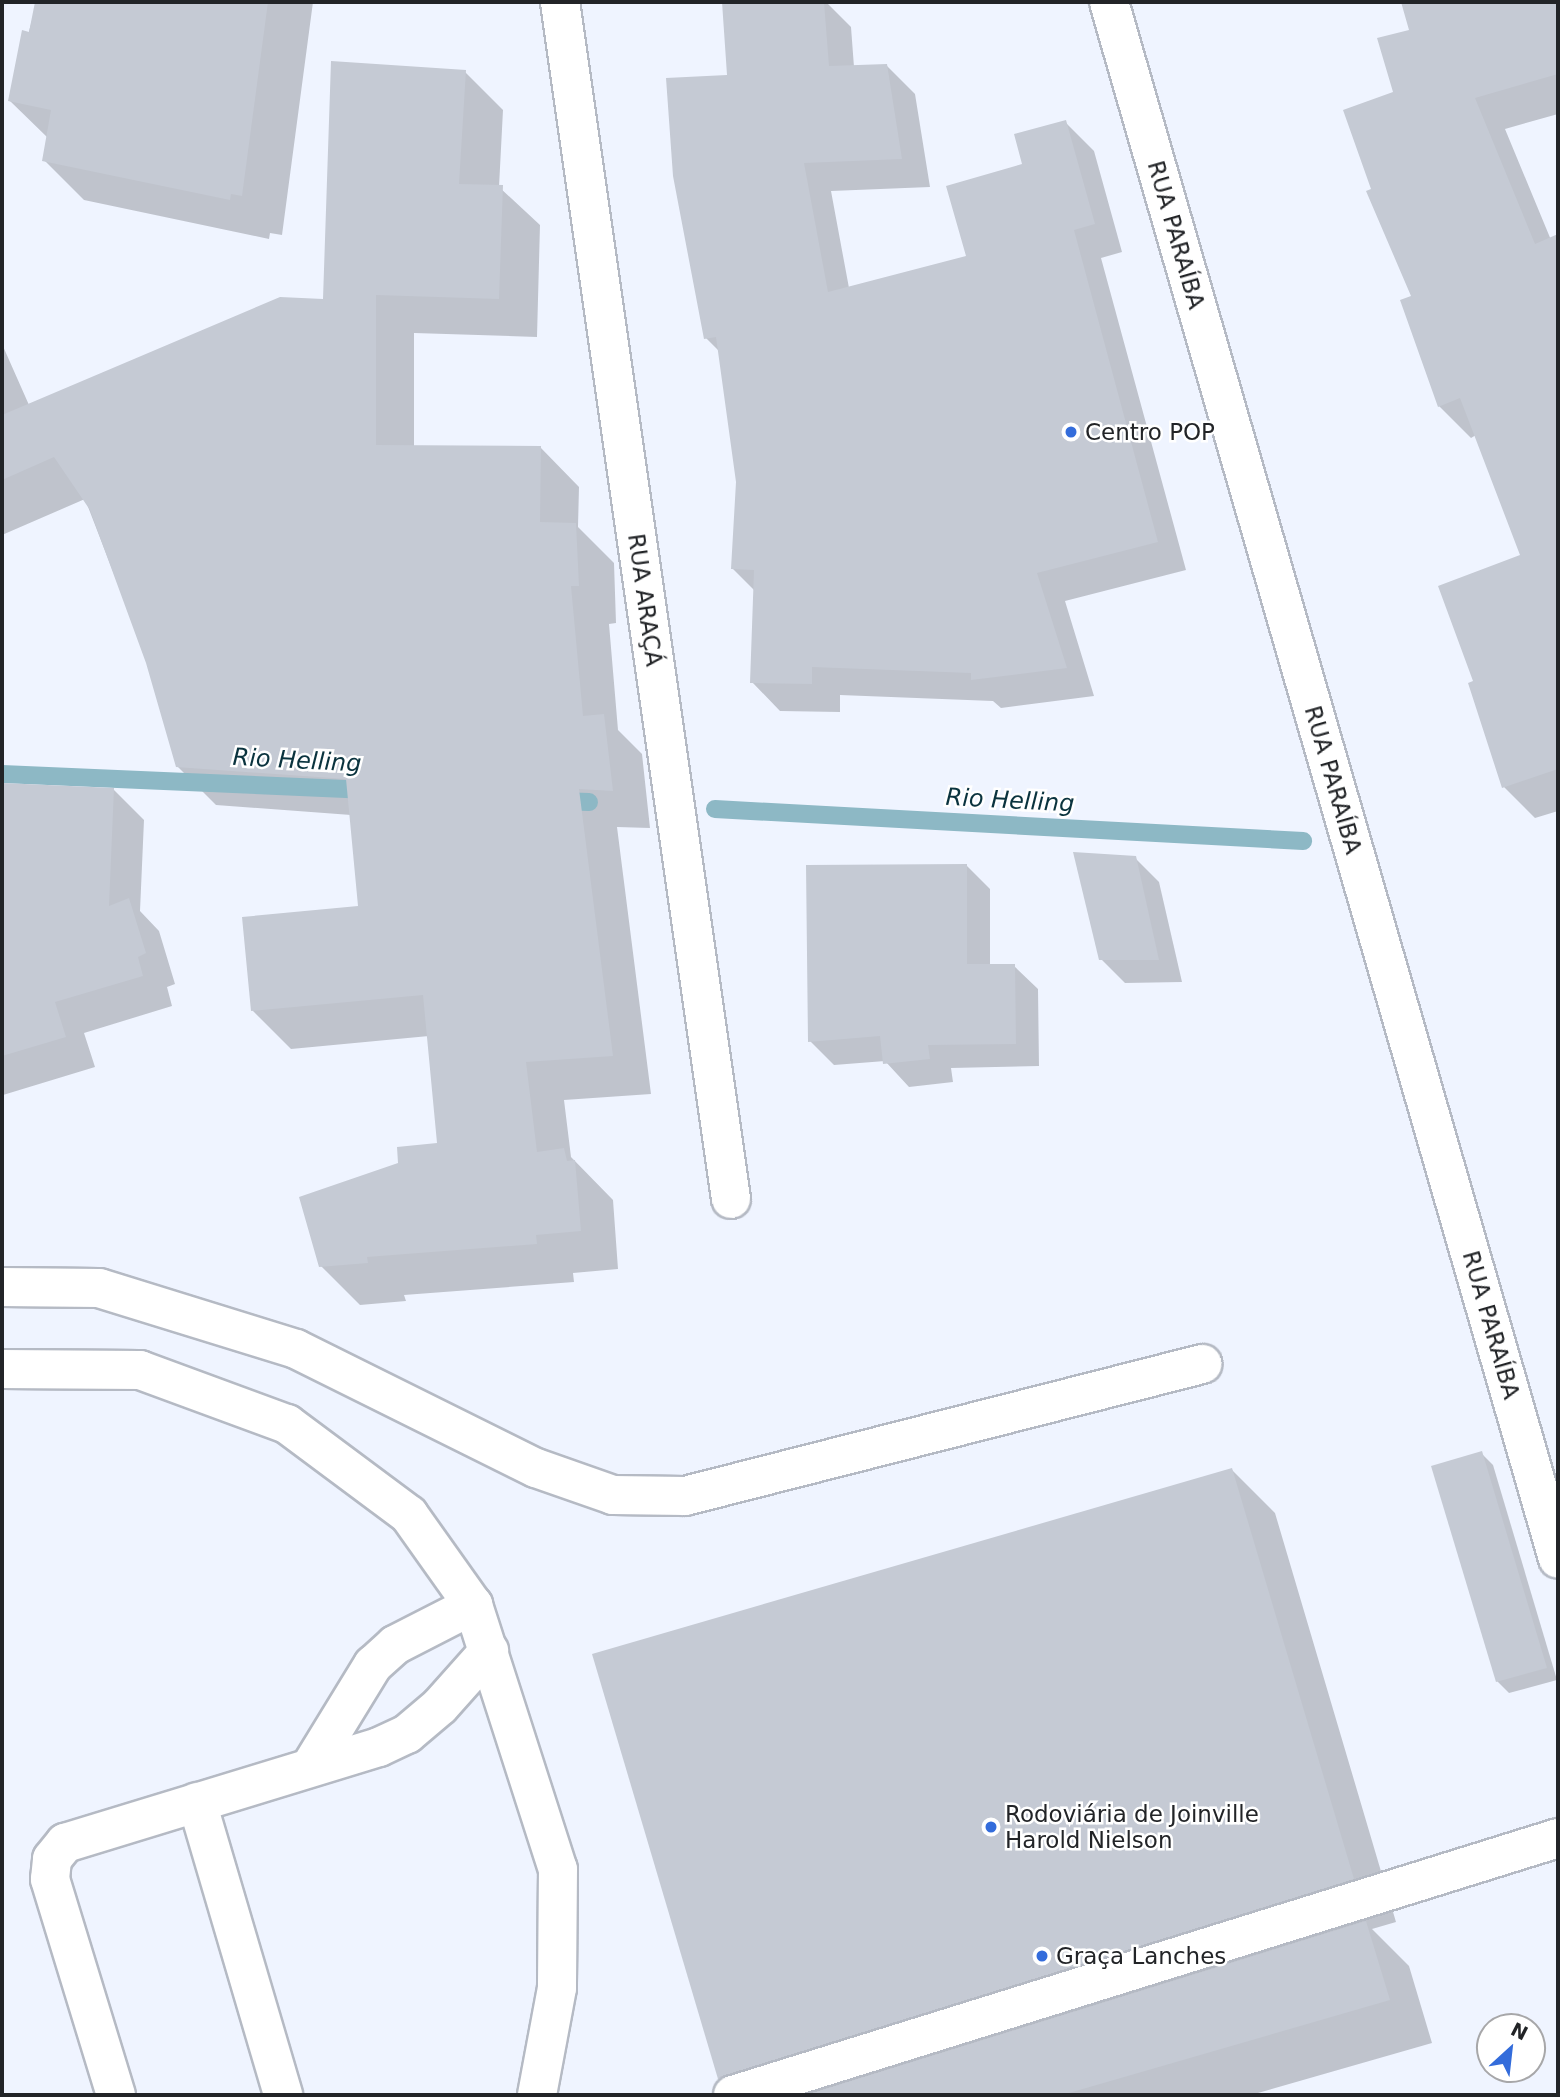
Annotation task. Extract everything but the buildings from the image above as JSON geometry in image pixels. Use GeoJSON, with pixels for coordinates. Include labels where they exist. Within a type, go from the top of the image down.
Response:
{"type":"FeatureCollection","features":[{"type":"Feature","properties":{"kind":"street","name":"RUA ARAÇÁ"},"geometry":{"type":"LineString","coordinates":[[560,2],[731,1199]]}},
{"type":"Feature","properties":{"kind":"street","name":"RUA PARAÍBA"},"geometry":{"type":"LineString","coordinates":[[1109,2],[1558,1559]]}},
{"type":"Feature","properties":{"kind":"street"},"geometry":{"type":"LineString","coordinates":[[2,1287],[99,1288],[296,1349],[536,1468],[613,1495],[685,1496],[1202,1364]]}},
{"type":"Feature","properties":{"kind":"street"},"geometry":{"type":"LineString","coordinates":[[2,1368],[140,1370],[287,1424],[409,1515],[473,1605],[558,1869],[557,1988],[537,2095]]}},
{"type":"Feature","properties":{"kind":"street"},"geometry":{"type":"LineString","coordinates":[[311,1766],[373,1665],[395,1645],[473,1605]]}},
{"type":"Feature","properties":{"kind":"street"},"geometry":{"type":"LineString","coordinates":[[116,2095],[50,1879],[52,1858],[65,1843],[379,1747],[407,1734],[440,1706],[489,1651]]}},
{"type":"Feature","properties":{"kind":"street"},"geometry":{"type":"LineString","coordinates":[[197,1801],[283,2095]]}},
{"type":"Feature","properties":{"kind":"street"},"geometry":{"type":"LineString","coordinates":[[733,2095],[1558,1838]]}},
{"type":"Feature","properties":{"kind":"waterway","name":"Rio Helling"},"geometry":{"type":"LineString","coordinates":[[2,774],[369,790]]}},
{"type":"Feature","properties":{"kind":"waterway","name":"Rio Helling"},"geometry":{"type":"LineString","coordinates":[[558,801],[589,802]]}},
{"type":"Feature","properties":{"kind":"waterway","name":"Rio Helling"},"geometry":{"type":"LineString","coordinates":[[715,809],[1303,841]]}},
{"type":"Feature","properties":{"kind":"place","name":"Centro POP"},"geometry":{"type":"Point","coordinates":[1071,432]}},
{"type":"Feature","properties":{"kind":"place","name":"Rodoviária de Joinville Harold Nielson"},"geometry":{"type":"Point","coordinates":[991,1827]}},
{"type":"Feature","properties":{"kind":"place","name":"Graça Lanches"},"geometry":{"type":"Point","coordinates":[1042,1956]}}]}
